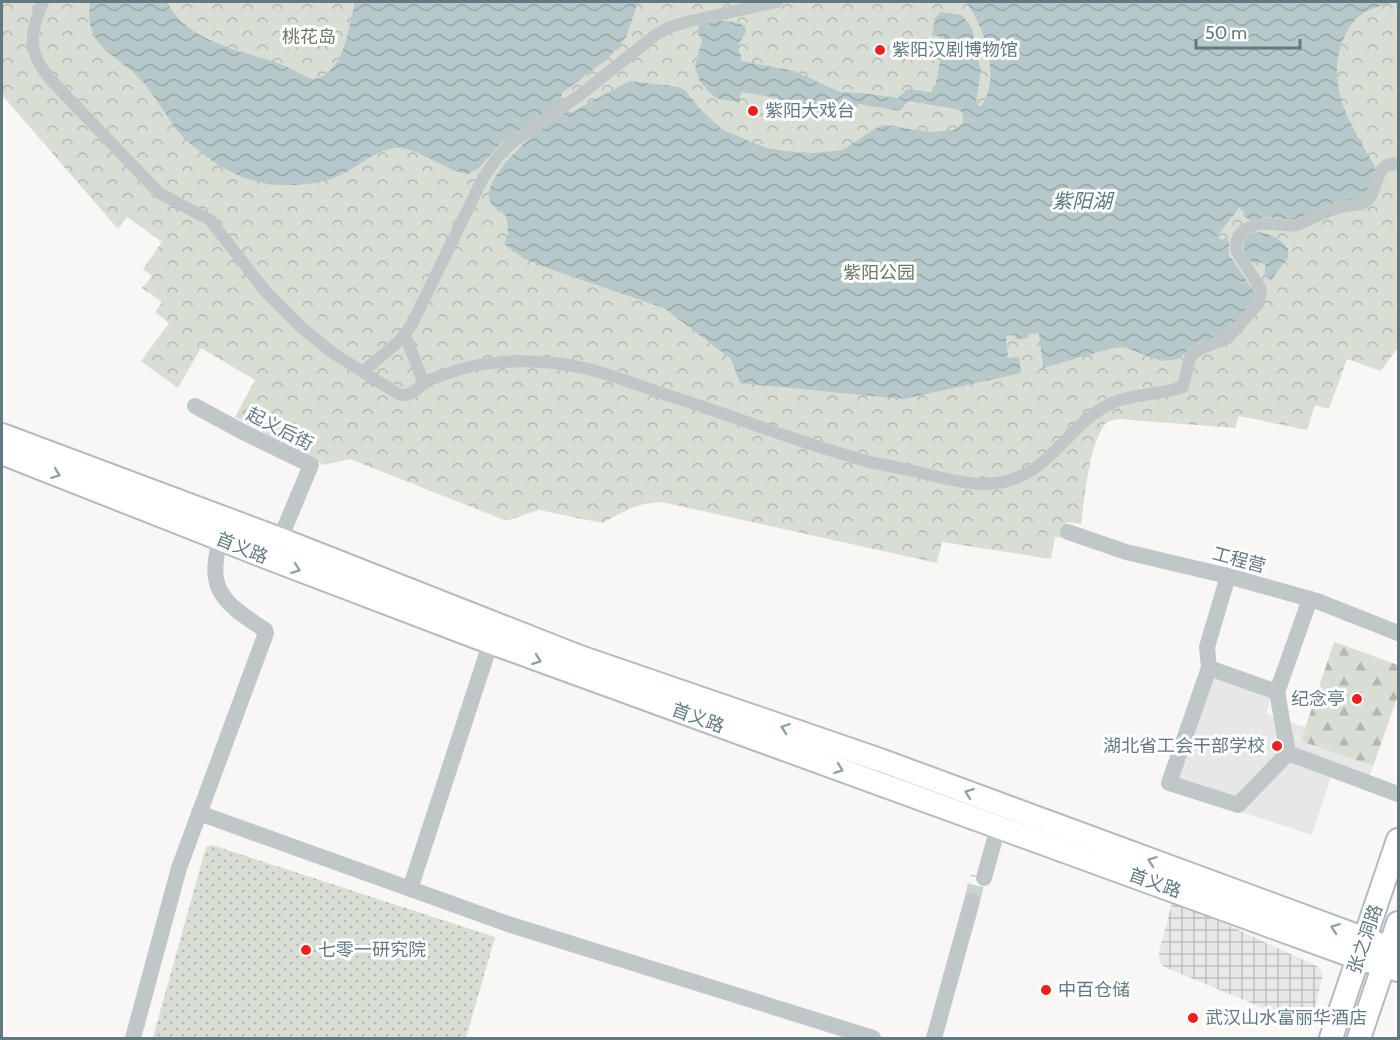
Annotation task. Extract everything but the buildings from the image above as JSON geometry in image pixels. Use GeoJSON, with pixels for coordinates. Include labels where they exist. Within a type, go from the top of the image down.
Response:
{"type":"FeatureCollection","features":[{"type":"Feature","properties":{"kind":"main road","name":"首义路"},"geometry":{"type":"LineString","coordinates":[[2,435],[223,529],[995,826],[1361,948]]}},
{"type":"Feature","properties":{"kind":"main road","name":"首义路"},"geometry":{"type":"LineString","coordinates":[[2,453],[223,529],[280,539],[498,636],[591,661],[880,760],[1361,948],[1391,962]]}},
{"type":"Feature","properties":{"kind":"main road","name":"张之洞路"},"geometry":{"type":"LineString","coordinates":[[1331,1038],[1398,840]]}},
{"type":"Feature","properties":{"kind":"main road","name":"张之洞路"},"geometry":{"type":"LineString","coordinates":[[1359,1038],[1391,962],[1398,923]]}},
{"type":"Feature","properties":{"kind":"street"},"geometry":{"type":"LineString","coordinates":[[43,2],[34,30],[33,46],[36,59],[43,70],[159,193],[210,219],[266,292],[301,327],[333,353],[404,396],[452,371],[489,364],[528,361],[564,364],[610,375],[870,462],[969,483],[991,484],[1032,471],[1103,408],[1127,398],[1183,387],[1190,357],[1200,349],[1228,338],[1259,300],[1259,286],[1241,261],[1235,247],[1239,234],[1265,223],[1292,226],[1330,210],[1365,202],[1370,198],[1381,171],[1390,164],[1398,164]]}},
{"type":"Feature","properties":{"kind":"street"},"geometry":{"type":"LineString","coordinates":[[363,372],[405,335],[492,163],[505,149],[563,107],[642,44],[670,27],[777,2]]}},
{"type":"Feature","properties":{"kind":"street"},"geometry":{"type":"LineString","coordinates":[[405,335],[424,384]]}},
{"type":"Feature","properties":{"kind":"street","name":"起义后街"},"geometry":{"type":"LineString","coordinates":[[195,406],[311,465],[280,539]]}},
{"type":"Feature","properties":{"kind":"street"},"geometry":{"type":"LineString","coordinates":[[133,1038],[179,868],[266,633],[229,604],[219,591],[215,572],[223,529]]}},
{"type":"Feature","properties":{"kind":"street","name":"工程营"},"geometry":{"type":"LineString","coordinates":[[1068,532],[1126,552],[1228,576],[1310,599],[1398,633]]}},
{"type":"Feature","properties":{"kind":"street"},"geometry":{"type":"LineString","coordinates":[[1228,576],[1207,647],[1209,668],[1169,783],[1238,805],[1287,753]]}},
{"type":"Feature","properties":{"kind":"street"},"geometry":{"type":"LineString","coordinates":[[1287,753],[1277,692],[1310,599]]}},
{"type":"Feature","properties":{"kind":"street"},"geometry":{"type":"LineString","coordinates":[[416,891],[498,636]]}},
{"type":"Feature","properties":{"kind":"street"},"geometry":{"type":"LineString","coordinates":[[1209,668],[1277,692]]}},
{"type":"Feature","properties":{"kind":"street"},"geometry":{"type":"LineString","coordinates":[[1287,753],[1398,794]]}},
{"type":"Feature","properties":{"kind":"street"},"geometry":{"type":"LineString","coordinates":[[199,813],[508,924],[873,1038]]}},
{"type":"Feature","properties":{"kind":"street"},"geometry":{"type":"LineString","coordinates":[[981,877],[995,826]]}},
{"type":"Feature","properties":{"kind":"street"},"geometry":{"type":"LineString","coordinates":[[934,1038],[974,901],[939,1038]]}},
{"type":"Feature","properties":{"kind":"shaded area","name":"湖北省工会干部学校"},"geometry":{"type":"Polygon","coordinates":[[[1337,643],[1398,665],[1398,695],[1365,789],[1331,777],[1312,835],[1161,786],[1202,669],[1273,692],[1266,714],[1305,727],[1337,643]]]}},
{"type":"Feature","properties":{"kind":"shaded area"},"geometry":{"type":"Polygon","coordinates":[[[1173,900],[1319,967],[1323,975],[1310,1027],[1164,967],[1160,963],[1159,951],[1173,900]]]}},
{"type":"Feature","properties":{"kind":"green space","name":"紫阳公园"},"geometry":{"type":"Polygon","coordinates":[[[2,2],[1398,2],[1398,347],[1381,371],[1347,359],[1329,409],[1315,405],[1307,430],[1239,416],[1235,428],[1118,419],[1107,422],[1096,442],[1092,456],[1081,524],[1067,522],[1064,538],[1055,537],[1051,559],[942,542],[937,563],[662,502],[631,508],[602,523],[539,510],[504,520],[350,459],[324,465],[235,417],[255,380],[201,348],[178,388],[141,361],[169,323],[155,312],[162,302],[142,288],[152,276],[143,269],[162,242],[127,217],[118,229],[2,95],[2,2]]]}},
{"type":"Feature","properties":{"kind":"green space"},"geometry":{"type":"Polygon","coordinates":[[[1334,642],[1398,665],[1398,695],[1373,766],[1301,741],[1334,642]]]}},
{"type":"Feature","properties":{"kind":"green space"},"geometry":{"type":"Polygon","coordinates":[[[212,845],[495,937],[466,1038],[153,1037],[206,847],[212,845]]]}},
{"type":"Feature","properties":{"kind":"water","name":"紫阳湖"},"geometry":{"type":"Polygon","coordinates":[[[90,2],[167,2],[187,27],[201,36],[314,79],[325,75],[339,58],[355,2],[638,2],[626,37],[620,45],[607,59],[562,93],[560,102],[566,111],[572,112],[630,81],[679,87],[685,90],[700,109],[723,130],[766,148],[812,153],[843,150],[883,125],[930,132],[954,130],[962,124],[964,117],[962,112],[956,109],[908,101],[900,111],[859,104],[851,114],[836,120],[777,109],[778,98],[741,92],[739,102],[719,99],[712,95],[699,80],[695,66],[702,40],[697,32],[700,24],[722,21],[745,26],[746,32],[739,43],[738,50],[741,61],[794,71],[840,92],[898,98],[907,89],[930,92],[935,89],[944,38],[932,35],[935,18],[941,12],[962,15],[972,28],[981,71],[976,102],[978,106],[981,106],[990,81],[988,52],[979,24],[966,2],[1395,2],[1360,15],[1349,27],[1337,63],[1337,79],[1345,111],[1377,170],[1363,198],[1331,204],[1294,220],[1265,217],[1255,221],[1243,215],[1245,212],[1239,208],[1217,236],[1229,242],[1229,255],[1255,293],[1249,310],[1221,337],[1199,342],[1178,359],[1161,361],[1124,347],[1043,368],[1039,333],[1028,334],[1028,338],[1016,339],[1015,335],[1006,336],[1008,358],[1019,357],[1021,373],[904,399],[740,383],[731,359],[664,308],[523,258],[504,244],[508,234],[507,218],[491,203],[489,192],[497,174],[534,134],[528,125],[500,144],[479,168],[468,174],[413,151],[396,148],[379,153],[338,176],[313,183],[281,185],[235,174],[220,166],[187,141],[138,77],[102,47],[91,29],[90,2]]]}},
{"type":"Feature","properties":{"kind":"water"},"geometry":{"type":"Polygon","coordinates":[[[1256,232],[1274,237],[1288,249],[1288,258],[1271,280],[1265,277],[1265,264],[1249,260],[1244,251],[1245,239],[1256,232]]]}},
{"type":"Feature","properties":{"kind":"tunnel"},"geometry":{"type":"LineString","coordinates":[[972,901],[978,876]]}},
{"type":"Feature","properties":{"kind":"place","name":"紫阳汉剧博物馆"},"geometry":{"type":"Point","coordinates":[880,50]}},
{"type":"Feature","properties":{"kind":"place","name":"紫阳大戏台"},"geometry":{"type":"Point","coordinates":[753,111]}},
{"type":"Feature","properties":{"kind":"place","name":"纪念亭"},"geometry":{"type":"Point","coordinates":[1357,699]}},
{"type":"Feature","properties":{"kind":"place","name":"湖北省工会干部学校"},"geometry":{"type":"Point","coordinates":[1277,746]}},
{"type":"Feature","properties":{"kind":"place","name":"七零一研究院"},"geometry":{"type":"Point","coordinates":[306,950]}},
{"type":"Feature","properties":{"kind":"place","name":"中百仓储"},"geometry":{"type":"Point","coordinates":[1046,990]}},
{"type":"Feature","properties":{"kind":"place","name":"武汉山水富丽华酒店"},"geometry":{"type":"Point","coordinates":[1193,1018]}},
{"type":"Feature","properties":{"kind":"park label","name":"桃花岛"},"geometry":{"type":"Point","coordinates":[309,37]}}]}
